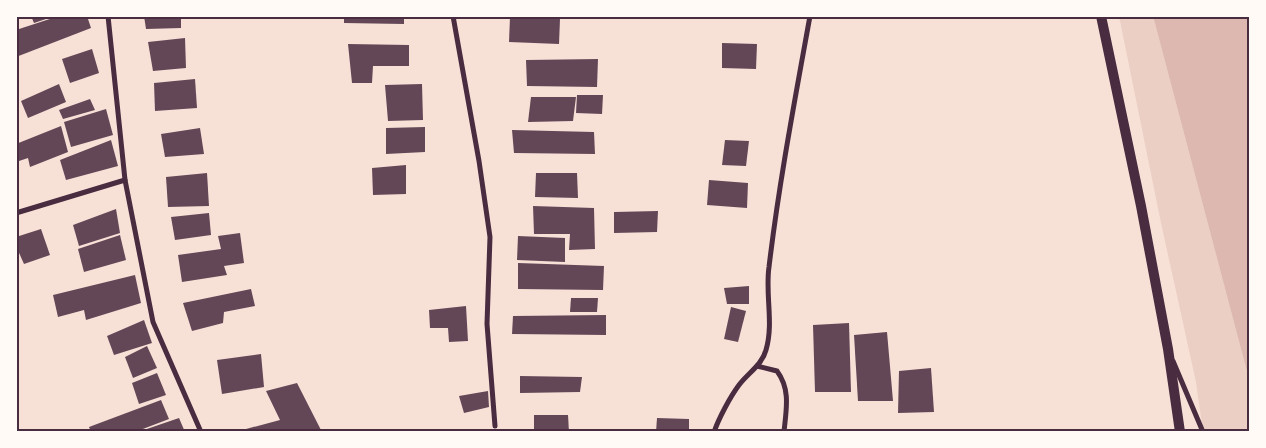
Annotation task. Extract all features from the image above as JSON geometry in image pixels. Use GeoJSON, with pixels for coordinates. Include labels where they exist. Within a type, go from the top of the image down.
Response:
{"type":"FeatureCollection","features":[{"type":"Feature","properties":{"kind":"main road"},"geometry":{"type":"LineString","coordinates":[[1102,16],[1168,349],[1180,432]]}},
{"type":"Feature","properties":{"kind":"street"},"geometry":{"type":"LineString","coordinates":[[108,16],[125,180],[153,322],[201,432]]}},
{"type":"Feature","properties":{"kind":"street"},"geometry":{"type":"LineString","coordinates":[[453,16],[490,237],[487,324],[496,426]]}},
{"type":"Feature","properties":{"kind":"street"},"geometry":{"type":"LineString","coordinates":[[714,432],[718,420],[739,385],[757,366],[766,351],[769,332],[768,269],[785,156],[810,16]]}},
{"type":"Feature","properties":{"kind":"street"},"geometry":{"type":"LineString","coordinates":[[16,213],[125,180]]}},
{"type":"Feature","properties":{"kind":"street"},"geometry":{"type":"LineString","coordinates":[[1168,349],[1203,432]]}},
{"type":"Feature","properties":{"kind":"street"},"geometry":{"type":"LineString","coordinates":[[757,366],[777,372],[782,378],[787,402],[784,432]]}},
{"type":"Feature","properties":{"kind":"shaded area"},"geometry":{"type":"Polygon","coordinates":[[[1119,16],[1153,16],[1250,383],[1250,432],[1203,432],[1196,382],[1161,223],[1119,16]]]}},
{"type":"Feature","properties":{"kind":"shaded area"},"geometry":{"type":"Polygon","coordinates":[[[1153,16],[1250,16],[1250,383],[1153,16]]]}},
{"type":"Feature","properties":{"kind":"building"},"geometry":{"type":"Polygon","coordinates":[[[31,16],[52,16],[52,17],[34,23],[31,16]]]}},
{"type":"Feature","properties":{"kind":"building"},"geometry":{"type":"Polygon","coordinates":[[[59,16],[87,16],[91,28],[16,57],[16,30],[59,16]]]}},
{"type":"Feature","properties":{"kind":"building"},"geometry":{"type":"Polygon","coordinates":[[[144,16],[181,16],[181,28],[146,29],[144,16]]]}},
{"type":"Feature","properties":{"kind":"building"},"geometry":{"type":"Polygon","coordinates":[[[344,16],[404,16],[404,24],[344,23],[344,16]]]}},
{"type":"Feature","properties":{"kind":"building"},"geometry":{"type":"Polygon","coordinates":[[[510,17],[560,19],[559,44],[509,42],[510,17]]]}},
{"type":"Feature","properties":{"kind":"building"},"geometry":{"type":"Polygon","coordinates":[[[185,38],[186,68],[153,71],[148,42],[185,38]]]}},
{"type":"Feature","properties":{"kind":"building"},"geometry":{"type":"Polygon","coordinates":[[[722,43],[757,44],[756,69],[722,68],[722,43]]]}},
{"type":"Feature","properties":{"kind":"building"},"geometry":{"type":"Polygon","coordinates":[[[348,44],[409,45],[409,66],[373,66],[372,83],[352,83],[348,44]]]}},
{"type":"Feature","properties":{"kind":"building"},"geometry":{"type":"Polygon","coordinates":[[[92,49],[99,73],[70,83],[62,59],[92,49]]]}},
{"type":"Feature","properties":{"kind":"building"},"geometry":{"type":"Polygon","coordinates":[[[598,59],[597,87],[527,86],[526,60],[598,59]]]}},
{"type":"Feature","properties":{"kind":"building"},"geometry":{"type":"Polygon","coordinates":[[[195,79],[197,108],[155,111],[154,83],[195,79]]]}},
{"type":"Feature","properties":{"kind":"building"},"geometry":{"type":"Polygon","coordinates":[[[59,84],[66,102],[28,118],[21,101],[59,84]]]}},
{"type":"Feature","properties":{"kind":"building"},"geometry":{"type":"Polygon","coordinates":[[[422,84],[423,120],[388,121],[385,85],[422,84]]]}},
{"type":"Feature","properties":{"kind":"building"},"geometry":{"type":"Polygon","coordinates":[[[577,95],[603,95],[602,114],[576,113],[577,95]]]}},
{"type":"Feature","properties":{"kind":"building"},"geometry":{"type":"Polygon","coordinates":[[[531,97],[576,97],[573,121],[528,122],[531,97]]]}},
{"type":"Feature","properties":{"kind":"building"},"geometry":{"type":"Polygon","coordinates":[[[90,99],[95,110],[63,119],[59,110],[90,99]]]}},
{"type":"Feature","properties":{"kind":"building"},"geometry":{"type":"Polygon","coordinates":[[[106,109],[113,135],[71,147],[64,122],[106,109]]]}},
{"type":"Feature","properties":{"kind":"building"},"geometry":{"type":"Polygon","coordinates":[[[61,126],[68,152],[30,167],[28,158],[16,162],[16,144],[61,126]]]}},
{"type":"Feature","properties":{"kind":"building"},"geometry":{"type":"Polygon","coordinates":[[[425,127],[425,152],[386,154],[386,128],[425,127]]]}},
{"type":"Feature","properties":{"kind":"building"},"geometry":{"type":"Polygon","coordinates":[[[200,128],[204,154],[165,157],[161,134],[200,128]]]}},
{"type":"Feature","properties":{"kind":"building"},"geometry":{"type":"Polygon","coordinates":[[[512,130],[594,132],[595,154],[514,153],[512,130]]]}},
{"type":"Feature","properties":{"kind":"building"},"geometry":{"type":"Polygon","coordinates":[[[111,140],[118,166],[66,180],[60,160],[111,140]]]}},
{"type":"Feature","properties":{"kind":"building"},"geometry":{"type":"Polygon","coordinates":[[[725,140],[749,141],[746,166],[722,165],[725,140]]]}},
{"type":"Feature","properties":{"kind":"building"},"geometry":{"type":"Polygon","coordinates":[[[406,165],[406,194],[373,195],[372,168],[406,165]]]}},
{"type":"Feature","properties":{"kind":"building"},"geometry":{"type":"Polygon","coordinates":[[[207,173],[209,206],[168,207],[166,177],[207,173]]]}},
{"type":"Feature","properties":{"kind":"building"},"geometry":{"type":"Polygon","coordinates":[[[536,173],[577,173],[578,198],[535,197],[536,173]]]}},
{"type":"Feature","properties":{"kind":"building"},"geometry":{"type":"Polygon","coordinates":[[[709,180],[748,183],[747,208],[707,205],[709,180]]]}},
{"type":"Feature","properties":{"kind":"building"},"geometry":{"type":"Polygon","coordinates":[[[533,206],[594,208],[595,249],[569,250],[570,234],[534,234],[533,206]]]}},
{"type":"Feature","properties":{"kind":"building"},"geometry":{"type":"Polygon","coordinates":[[[116,209],[120,233],[79,246],[73,225],[116,209]]]}},
{"type":"Feature","properties":{"kind":"building"},"geometry":{"type":"Polygon","coordinates":[[[658,211],[657,232],[614,233],[614,212],[658,211]]]}},
{"type":"Feature","properties":{"kind":"building"},"geometry":{"type":"Polygon","coordinates":[[[209,213],[211,235],[175,240],[171,217],[209,213]]]}},
{"type":"Feature","properties":{"kind":"building"},"geometry":{"type":"Polygon","coordinates":[[[41,229],[50,255],[24,264],[16,246],[16,237],[41,229]]]}},
{"type":"Feature","properties":{"kind":"building"},"geometry":{"type":"Polygon","coordinates":[[[240,233],[244,263],[224,266],[227,275],[182,282],[178,255],[221,249],[218,236],[240,233]]]}},
{"type":"Feature","properties":{"kind":"building"},"geometry":{"type":"Polygon","coordinates":[[[120,235],[126,260],[84,272],[78,249],[120,235]]]}},
{"type":"Feature","properties":{"kind":"building"},"geometry":{"type":"Polygon","coordinates":[[[518,236],[565,238],[565,262],[517,260],[518,236]]]}},
{"type":"Feature","properties":{"kind":"building"},"geometry":{"type":"Polygon","coordinates":[[[518,263],[604,266],[603,290],[518,289],[518,263]]]}},
{"type":"Feature","properties":{"kind":"building"},"geometry":{"type":"Polygon","coordinates":[[[135,275],[141,303],[86,320],[84,310],[58,317],[53,295],[135,275]]]}},
{"type":"Feature","properties":{"kind":"building"},"geometry":{"type":"Polygon","coordinates":[[[749,286],[749,304],[727,304],[724,288],[749,286]]]}},
{"type":"Feature","properties":{"kind":"building"},"geometry":{"type":"Polygon","coordinates":[[[251,289],[255,306],[224,312],[223,323],[192,331],[183,303],[251,289]]]}},
{"type":"Feature","properties":{"kind":"building"},"geometry":{"type":"Polygon","coordinates":[[[571,298],[598,298],[597,312],[570,312],[571,298]]]}},
{"type":"Feature","properties":{"kind":"building"},"geometry":{"type":"Polygon","coordinates":[[[466,306],[468,341],[449,342],[448,328],[430,328],[429,310],[466,306]]]}},
{"type":"Feature","properties":{"kind":"building"},"geometry":{"type":"Polygon","coordinates":[[[731,307],[746,311],[738,342],[724,339],[731,307]]]}},
{"type":"Feature","properties":{"kind":"building"},"geometry":{"type":"Polygon","coordinates":[[[606,315],[606,335],[512,334],[513,316],[606,315]]]}},
{"type":"Feature","properties":{"kind":"building"},"geometry":{"type":"Polygon","coordinates":[[[144,320],[152,343],[114,355],[107,336],[144,320]]]}},
{"type":"Feature","properties":{"kind":"building"},"geometry":{"type":"Polygon","coordinates":[[[849,323],[851,392],[815,392],[813,325],[849,323]]]}},
{"type":"Feature","properties":{"kind":"building"},"geometry":{"type":"Polygon","coordinates":[[[887,332],[893,401],[858,401],[854,335],[887,332]]]}},
{"type":"Feature","properties":{"kind":"building"},"geometry":{"type":"Polygon","coordinates":[[[147,346],[157,368],[133,378],[125,357],[147,346]]]}},
{"type":"Feature","properties":{"kind":"building"},"geometry":{"type":"Polygon","coordinates":[[[261,354],[264,387],[222,394],[217,360],[261,354]]]}},
{"type":"Feature","properties":{"kind":"building"},"geometry":{"type":"Polygon","coordinates":[[[931,368],[934,412],[898,413],[899,371],[931,368]]]}},
{"type":"Feature","properties":{"kind":"building"},"geometry":{"type":"Polygon","coordinates":[[[157,373],[166,395],[139,404],[132,383],[157,373]]]}},
{"type":"Feature","properties":{"kind":"building"},"geometry":{"type":"Polygon","coordinates":[[[520,376],[582,377],[580,392],[520,393],[520,376]]]}},
{"type":"Feature","properties":{"kind":"building"},"geometry":{"type":"Polygon","coordinates":[[[297,383],[322,432],[247,432],[246,429],[280,420],[266,391],[297,383]]]}},
{"type":"Feature","properties":{"kind":"building"},"geometry":{"type":"Polygon","coordinates":[[[488,391],[489,407],[464,413],[459,396],[488,391]]]}},
{"type":"Feature","properties":{"kind":"building"},"geometry":{"type":"Polygon","coordinates":[[[161,400],[169,419],[135,432],[91,432],[89,427],[161,400]]]}},
{"type":"Feature","properties":{"kind":"building"},"geometry":{"type":"Polygon","coordinates":[[[534,415],[568,415],[569,432],[534,432],[534,415]]]}},
{"type":"Feature","properties":{"kind":"building"},"geometry":{"type":"Polygon","coordinates":[[[179,418],[185,432],[141,432],[141,431],[179,418]]]}},
{"type":"Feature","properties":{"kind":"building"},"geometry":{"type":"Polygon","coordinates":[[[657,418],[689,419],[689,432],[656,432],[657,418]]]}}]}
